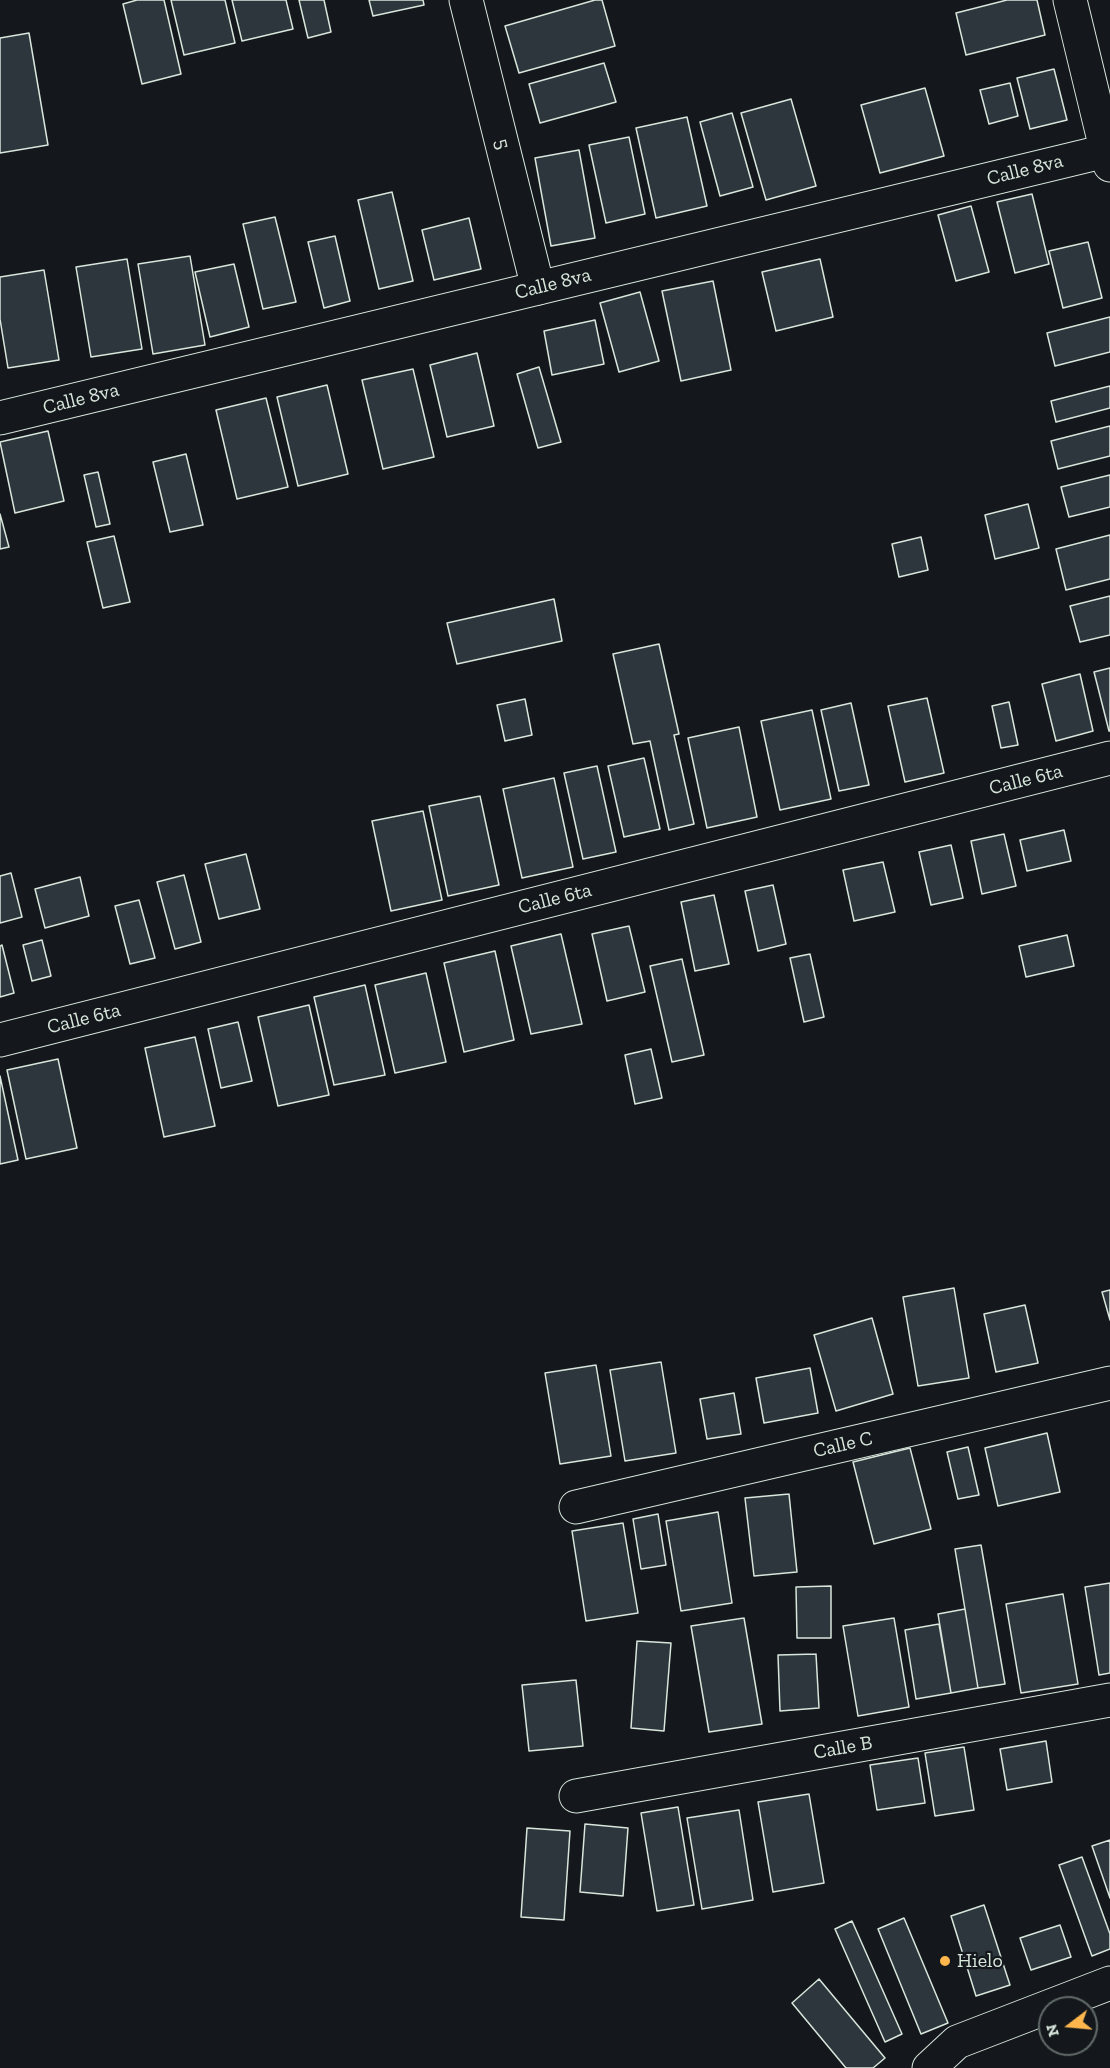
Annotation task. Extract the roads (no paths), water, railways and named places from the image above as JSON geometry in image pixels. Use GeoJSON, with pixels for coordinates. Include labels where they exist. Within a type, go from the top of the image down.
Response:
{"type":"FeatureCollection","features":[{"type":"Feature","properties":{"kind":"street","name":"5"},"geometry":{"type":"LineString","coordinates":[[466,0],[538,288]]}},
{"type":"Feature","properties":{"kind":"street"},"geometry":{"type":"LineString","coordinates":[[1070,0],[1102,91],[1108,158]]}},
{"type":"Feature","properties":{"kind":"street","name":"Calle 8va"},"geometry":{"type":"LineString","coordinates":[[0,418],[538,288],[1108,158]]}},
{"type":"Feature","properties":{"kind":"street","name":"Calle 6ta"},"geometry":{"type":"LineString","coordinates":[[0,1040],[1110,758]]}},
{"type":"Feature","properties":{"kind":"street","name":"Calle C"},"geometry":{"type":"LineString","coordinates":[[576,1507],[1110,1383]]}},
{"type":"Feature","properties":{"kind":"street","name":"Calle B"},"geometry":{"type":"LineString","coordinates":[[576,1796],[1110,1700]]}},
{"type":"Feature","properties":{"kind":"street"},"geometry":{"type":"LineString","coordinates":[[929,2068],[957,2042],[1110,1983]]}},
{"type":"Feature","properties":{"kind":"place","name":"Hielo"},"geometry":{"type":"Point","coordinates":[945,1961]}}]}
